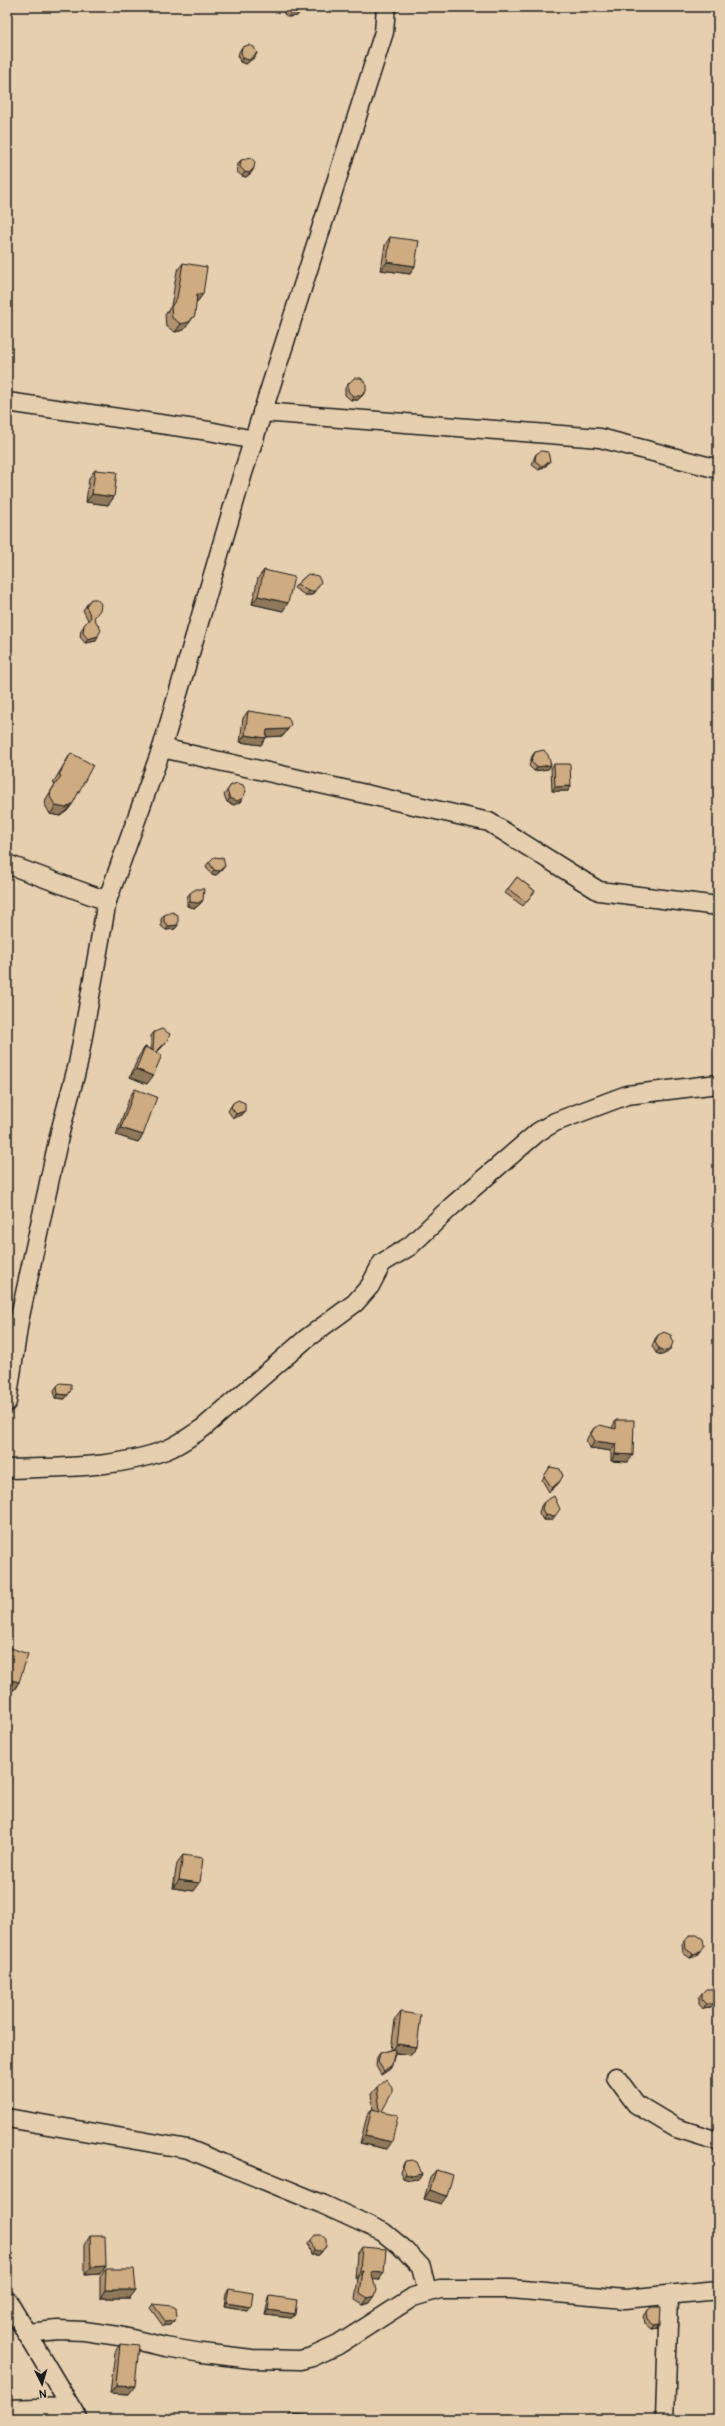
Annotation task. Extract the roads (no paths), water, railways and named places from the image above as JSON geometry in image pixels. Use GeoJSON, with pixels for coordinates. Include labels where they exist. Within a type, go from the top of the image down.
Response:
{"type":"FeatureCollection","features":[{"type":"Feature","properties":{"kind":"street"},"geometry":{"type":"LineString","coordinates":[[7,1402],[19,1321],[60,1132],[78,1064],[107,901],[162,748],[262,412],[384,32],[386,7]]}},
{"type":"Feature","properties":{"kind":"street"},"geometry":{"type":"LineString","coordinates":[[7,402],[209,431],[254,440]]}},
{"type":"Feature","properties":{"kind":"street"},"geometry":{"type":"LineString","coordinates":[[262,412],[600,438],[718,469]]}},
{"type":"Feature","properties":{"kind":"street"},"geometry":{"type":"LineString","coordinates":[[162,748],[489,822],[599,891],[718,906]]}},
{"type":"Feature","properties":{"kind":"street"},"geometry":{"type":"LineString","coordinates":[[7,864],[107,901]]}},
{"type":"Feature","properties":{"kind":"street"},"geometry":{"type":"LineString","coordinates":[[7,1469],[116,1462],[153,1454],[187,1439],[203,1428],[307,1338],[356,1303],[370,1286],[382,1264],[410,1246],[452,1206],[538,1132],[555,1122],[627,1095],[718,1084]]}},
{"type":"Feature","properties":{"kind":"street"},"geometry":{"type":"LineString","coordinates":[[616,2077],[636,2104],[676,2128],[718,2140]]}},
{"type":"Feature","properties":{"kind":"street"},"geometry":{"type":"LineString","coordinates":[[7,2118],[188,2149],[315,2201],[383,2232],[405,2250],[421,2266],[428,2291]]}},
{"type":"Feature","properties":{"kind":"street"},"geometry":{"type":"LineString","coordinates":[[26,2333],[58,2330],[84,2331],[119,2336],[165,2347],[202,2353],[265,2360],[300,2360],[312,2357],[338,2345],[392,2309],[428,2291],[456,2288],[511,2289],[625,2299],[718,2290]]}},
{"type":"Feature","properties":{"kind":"street"},"geometry":{"type":"LineString","coordinates":[[665,2419],[668,2295]]}},
{"type":"Feature","properties":{"kind":"street"},"geometry":{"type":"LineString","coordinates":[[7,2300],[73,2413]]}},
{"type":"Feature","properties":{"kind":"street"},"geometry":{"type":"LineString","coordinates":[[7,2409],[73,2413]]}}]}
